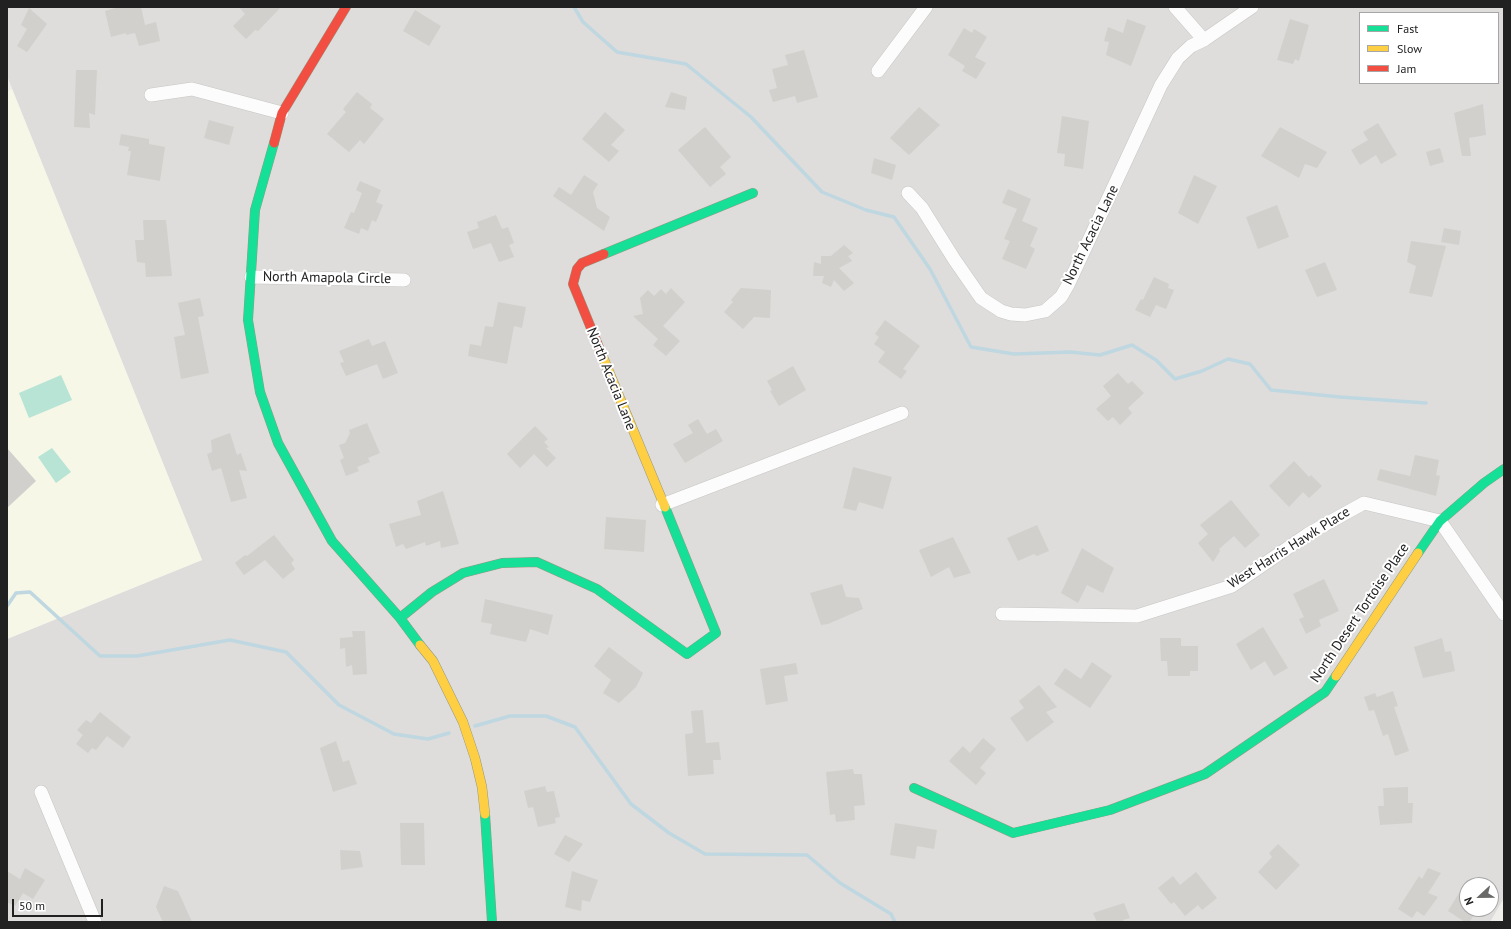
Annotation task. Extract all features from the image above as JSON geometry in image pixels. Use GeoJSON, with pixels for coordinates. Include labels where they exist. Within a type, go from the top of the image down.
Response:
{"type":"FeatureCollection","features":[{"type":"Feature","properties":{"kind":"street"},"geometry":{"type":"LineString","coordinates":[[346,7],[282,113],[256,210],[248,320],[260,392],[278,443],[332,541],[400,618],[433,661],[463,722],[475,758],[482,787],[488,836],[492,922]]}},
{"type":"Feature","properties":{"kind":"street"},"geometry":{"type":"LineString","coordinates":[[878,71],[926,7]]}},
{"type":"Feature","properties":{"kind":"street"},"geometry":{"type":"LineString","coordinates":[[1175,7],[1204,40]]}},
{"type":"Feature","properties":{"kind":"street","name":"North Acacia Lane"},"geometry":{"type":"LineString","coordinates":[[908,193],[922,208],[954,259],[982,298],[1001,311],[1011,314],[1025,315],[1045,311],[1061,297],[1068,285],[1161,85],[1178,58],[1191,46],[1204,40],[1252,7]]}},
{"type":"Feature","properties":{"kind":"street"},"geometry":{"type":"LineString","coordinates":[[151,95],[192,89],[282,113]]}},
{"type":"Feature","properties":{"kind":"street","name":"North Acacia Lane"},"geometry":{"type":"LineString","coordinates":[[400,618],[432,592],[463,574],[502,563],[537,562],[597,589],[688,654],[716,633],[572,284],[577,269],[582,263],[753,192]]}},
{"type":"Feature","properties":{"kind":"street","name":"North Amapola Circle"},"geometry":{"type":"LineString","coordinates":[[251,277],[404,280]]}},
{"type":"Feature","properties":{"kind":"street"},"geometry":{"type":"LineString","coordinates":[[662,505],[902,413]]}},
{"type":"Feature","properties":{"kind":"street","name":"North Desert Tortoise Place"},"geometry":{"type":"LineString","coordinates":[[914,788],[1014,833],[1110,810],[1205,774],[1325,692],[1440,521],[1484,483],[1504,469]]}},
{"type":"Feature","properties":{"kind":"street","name":"West Harris Hawk Place"},"geometry":{"type":"LineString","coordinates":[[1002,614],[1137,616],[1232,586],[1308,534],[1364,503],[1440,521]]}},
{"type":"Feature","properties":{"kind":"street"},"geometry":{"type":"LineString","coordinates":[[1440,521],[1504,614]]}},
{"type":"Feature","properties":{"kind":"street"},"geometry":{"type":"LineString","coordinates":[[41,792],[95,922]]}},
{"type":"Feature","properties":{"kind":"shaded area"},"geometry":{"type":"Polygon","coordinates":[[[7,7],[1504,7],[1504,898],[1499,907],[1499,877],[1459,877],[1459,917],[1493,917],[1490,922],[7,922],[7,639],[202,560],[7,76],[7,7]]]}},
{"type":"Feature","properties":{"kind":"shaded area"},"geometry":{"type":"Polygon","coordinates":[[[12,89],[202,560],[7,639],[7,92],[12,89]]]}},
{"type":"Feature","properties":{"kind":"green space"},"geometry":{"type":"Polygon","coordinates":[[[61,375],[72,400],[29,418],[19,393],[61,375]]]}},
{"type":"Feature","properties":{"kind":"green space"},"geometry":{"type":"Polygon","coordinates":[[[52,448],[71,472],[56,483],[38,457],[52,448]]]}},
{"type":"Feature","properties":{"kind":"building"},"geometry":{"type":"Polygon","coordinates":[[[119,7],[141,7],[145,25],[156,22],[160,41],[139,46],[135,33],[126,35],[126,33],[111,37],[105,11],[119,7]]]}},
{"type":"Feature","properties":{"kind":"building"},"geometry":{"type":"Polygon","coordinates":[[[239,7],[281,7],[258,31],[255,30],[246,39],[233,26],[245,14],[239,7]]]}},
{"type":"Feature","properties":{"kind":"building"},"geometry":{"type":"Polygon","coordinates":[[[29,8],[47,24],[27,52],[17,46],[27,29],[21,25],[29,8]]]}},
{"type":"Feature","properties":{"kind":"building"},"geometry":{"type":"Polygon","coordinates":[[[415,10],[441,26],[429,46],[403,31],[415,10]]]}},
{"type":"Feature","properties":{"kind":"building"},"geometry":{"type":"Polygon","coordinates":[[[1127,19],[1146,26],[1131,66],[1106,55],[1109,42],[1104,41],[1108,27],[1123,33],[1127,19]]]}},
{"type":"Feature","properties":{"kind":"building"},"geometry":{"type":"Polygon","coordinates":[[[1290,19],[1309,25],[1299,61],[1295,59],[1293,64],[1277,60],[1290,19]]]}},
{"type":"Feature","properties":{"kind":"building"},"geometry":{"type":"Polygon","coordinates":[[[964,28],[972,33],[974,29],[987,37],[975,57],[986,63],[976,79],[962,71],[965,66],[948,55],[964,28]]]}},
{"type":"Feature","properties":{"kind":"building"},"geometry":{"type":"Polygon","coordinates":[[[804,50],[818,97],[797,103],[795,96],[773,102],[769,90],[777,88],[772,69],[788,65],[785,55],[804,50]]]}},
{"type":"Feature","properties":{"kind":"building"},"geometry":{"type":"Polygon","coordinates":[[[76,70],[97,70],[95,115],[89,113],[90,128],[74,127],[76,70]]]}},
{"type":"Feature","properties":{"kind":"building"},"geometry":{"type":"Polygon","coordinates":[[[357,92],[372,104],[370,108],[384,119],[364,144],[360,140],[349,152],[327,134],[346,112],[343,109],[357,92]]]}},
{"type":"Feature","properties":{"kind":"building"},"geometry":{"type":"Polygon","coordinates":[[[671,92],[687,97],[685,110],[665,107],[671,92]]]}},
{"type":"Feature","properties":{"kind":"building"},"geometry":{"type":"Polygon","coordinates":[[[1483,104],[1486,135],[1469,138],[1471,156],[1462,156],[1454,113],[1483,104]]]}},
{"type":"Feature","properties":{"kind":"building"},"geometry":{"type":"Polygon","coordinates":[[[919,107],[940,125],[909,155],[890,138],[919,107]]]}},
{"type":"Feature","properties":{"kind":"building"},"geometry":{"type":"Polygon","coordinates":[[[605,112],[625,130],[611,145],[619,151],[609,162],[582,139],[605,112]]]}},
{"type":"Feature","properties":{"kind":"building"},"geometry":{"type":"Polygon","coordinates":[[[1062,116],[1089,121],[1083,169],[1064,166],[1065,154],[1057,153],[1062,116]]]}},
{"type":"Feature","properties":{"kind":"building"},"geometry":{"type":"Polygon","coordinates":[[[209,120],[234,127],[229,145],[204,138],[209,120]]]}},
{"type":"Feature","properties":{"kind":"building"},"geometry":{"type":"Polygon","coordinates":[[[1378,123],[1397,155],[1381,164],[1376,155],[1360,165],[1351,150],[1368,140],[1363,132],[1378,123]]]}},
{"type":"Feature","properties":{"kind":"building"},"geometry":{"type":"Polygon","coordinates":[[[705,127],[731,157],[720,167],[726,174],[710,187],[678,150],[705,127]]]}},
{"type":"Feature","properties":{"kind":"building"},"geometry":{"type":"Polygon","coordinates":[[[1280,127],[1327,152],[1317,168],[1305,164],[1299,178],[1261,156],[1280,127]]]}},
{"type":"Feature","properties":{"kind":"building"},"geometry":{"type":"Polygon","coordinates":[[[121,134],[149,139],[149,144],[165,147],[160,181],[127,175],[131,151],[128,151],[129,147],[119,145],[121,134]]]}},
{"type":"Feature","properties":{"kind":"building"},"geometry":{"type":"Polygon","coordinates":[[[1440,148],[1444,162],[1430,166],[1426,152],[1440,148]]]}},
{"type":"Feature","properties":{"kind":"building"},"geometry":{"type":"Polygon","coordinates":[[[874,158],[896,165],[892,180],[871,173],[874,158]]]}},
{"type":"Feature","properties":{"kind":"building"},"geometry":{"type":"Polygon","coordinates":[[[584,175],[598,184],[593,192],[597,208],[610,217],[604,231],[553,196],[559,187],[571,195],[584,175]]]}},
{"type":"Feature","properties":{"kind":"building"},"geometry":{"type":"Polygon","coordinates":[[[1194,175],[1217,186],[1198,224],[1178,213],[1194,175]]]}},
{"type":"Feature","properties":{"kind":"building"},"geometry":{"type":"Polygon","coordinates":[[[360,181],[381,190],[376,202],[383,205],[376,222],[372,220],[368,231],[361,228],[359,234],[344,228],[351,212],[354,213],[362,193],[356,190],[360,181]]]}},
{"type":"Feature","properties":{"kind":"building"},"geometry":{"type":"Polygon","coordinates":[[[1008,189],[1031,199],[1022,221],[1038,228],[1030,246],[1035,249],[1026,269],[1002,259],[1010,241],[1004,239],[1017,209],[1002,203],[1008,189]]]}},
{"type":"Feature","properties":{"kind":"building"},"geometry":{"type":"Polygon","coordinates":[[[1277,205],[1289,237],[1258,249],[1246,217],[1277,205]]]}},
{"type":"Feature","properties":{"kind":"building"},"geometry":{"type":"Polygon","coordinates":[[[496,215],[502,229],[508,227],[514,243],[509,245],[514,257],[499,262],[491,243],[473,249],[467,232],[479,228],[477,222],[496,215]]]}},
{"type":"Feature","properties":{"kind":"building"},"geometry":{"type":"Polygon","coordinates":[[[143,220],[166,220],[172,276],[146,277],[145,263],[137,262],[135,240],[144,240],[143,220]]]}},
{"type":"Feature","properties":{"kind":"building"},"geometry":{"type":"Polygon","coordinates":[[[1444,228],[1461,231],[1459,245],[1441,242],[1444,228]]]}},
{"type":"Feature","properties":{"kind":"building"},"geometry":{"type":"Polygon","coordinates":[[[1411,241],[1446,246],[1432,297],[1409,293],[1416,266],[1407,262],[1411,241]]]}},
{"type":"Feature","properties":{"kind":"building"},"geometry":{"type":"Polygon","coordinates":[[[844,245],[853,253],[848,256],[852,261],[839,268],[854,283],[844,291],[834,280],[831,287],[822,283],[824,276],[813,276],[814,262],[821,264],[821,256],[831,256],[844,245]]]}},
{"type":"Feature","properties":{"kind":"building"},"geometry":{"type":"Polygon","coordinates":[[[1325,262],[1337,290],[1317,297],[1305,270],[1325,262]]]}},
{"type":"Feature","properties":{"kind":"building"},"geometry":{"type":"Polygon","coordinates":[[[1154,277],[1169,284],[1168,288],[1174,290],[1166,309],[1156,305],[1150,317],[1135,310],[1141,299],[1143,300],[1154,277]]]}},
{"type":"Feature","properties":{"kind":"building"},"geometry":{"type":"Polygon","coordinates":[[[671,288],[685,302],[663,326],[680,341],[666,356],[653,345],[658,339],[633,316],[643,314],[640,298],[648,290],[654,296],[661,289],[666,294],[671,288]]]}},
{"type":"Feature","properties":{"kind":"building"},"geometry":{"type":"Polygon","coordinates":[[[741,288],[771,290],[770,318],[754,317],[743,329],[724,312],[733,302],[731,300],[741,288]]]}},
{"type":"Feature","properties":{"kind":"building"},"geometry":{"type":"Polygon","coordinates":[[[200,298],[204,316],[198,317],[209,373],[181,379],[174,337],[185,335],[178,303],[200,298]]]}},
{"type":"Feature","properties":{"kind":"building"},"geometry":{"type":"Polygon","coordinates":[[[498,302],[526,307],[522,328],[514,326],[507,364],[468,356],[470,344],[481,346],[485,326],[493,327],[498,302]]]}},
{"type":"Feature","properties":{"kind":"building"},"geometry":{"type":"Polygon","coordinates":[[[885,320],[920,346],[903,369],[907,371],[901,379],[878,362],[885,352],[874,344],[879,337],[875,334],[885,320]]]}},
{"type":"Feature","properties":{"kind":"building"},"geometry":{"type":"Polygon","coordinates":[[[369,339],[372,346],[385,341],[398,373],[383,379],[377,364],[346,376],[340,363],[344,362],[339,351],[369,339]]]}},
{"type":"Feature","properties":{"kind":"building"},"geometry":{"type":"Polygon","coordinates":[[[793,366],[806,390],[779,406],[770,391],[772,390],[767,381],[793,366]]]}},
{"type":"Feature","properties":{"kind":"building"},"geometry":{"type":"Polygon","coordinates":[[[1118,373],[1128,384],[1132,381],[1144,393],[1128,408],[1132,413],[1120,425],[1113,417],[1108,421],[1096,409],[1111,396],[1103,386],[1118,373]]]}},
{"type":"Feature","properties":{"kind":"building"},"geometry":{"type":"Polygon","coordinates":[[[698,419],[707,434],[716,429],[723,441],[685,463],[673,444],[693,433],[688,425],[698,419]]]}},
{"type":"Feature","properties":{"kind":"building"},"geometry":{"type":"Polygon","coordinates":[[[367,423],[380,453],[368,458],[370,462],[357,467],[359,471],[346,476],[340,460],[344,458],[339,445],[345,443],[350,433],[349,430],[367,423]]]}},
{"type":"Feature","properties":{"kind":"building"},"geometry":{"type":"Polygon","coordinates":[[[535,426],[548,439],[544,442],[549,447],[546,448],[556,458],[547,467],[534,454],[520,468],[507,454],[535,426]]]}},
{"type":"Feature","properties":{"kind":"building"},"geometry":{"type":"Polygon","coordinates":[[[230,433],[237,455],[241,453],[247,471],[239,470],[247,498],[231,502],[221,468],[212,471],[207,454],[212,452],[211,440],[230,433]]]}},
{"type":"Feature","properties":{"kind":"building"},"geometry":{"type":"Polygon","coordinates":[[[7,448],[36,481],[7,508],[7,448]]]}},
{"type":"Feature","properties":{"kind":"building"},"geometry":{"type":"Polygon","coordinates":[[[1415,455],[1439,460],[1436,475],[1440,476],[1436,496],[1377,480],[1380,469],[1410,476],[1415,455]]]}},
{"type":"Feature","properties":{"kind":"building"},"geometry":{"type":"Polygon","coordinates":[[[1294,461],[1309,477],[1311,475],[1322,486],[1309,498],[1303,492],[1289,507],[1269,486],[1294,461]]]}},
{"type":"Feature","properties":{"kind":"building"},"geometry":{"type":"Polygon","coordinates":[[[853,467],[892,477],[883,509],[859,502],[856,511],[843,508],[853,467]]]}},
{"type":"Feature","properties":{"kind":"building"},"geometry":{"type":"Polygon","coordinates":[[[443,491],[459,544],[441,548],[440,541],[426,546],[425,542],[406,549],[403,544],[396,547],[389,524],[421,515],[417,501],[443,491]]]}},
{"type":"Feature","properties":{"kind":"building"},"geometry":{"type":"Polygon","coordinates":[[[1231,500],[1260,535],[1245,548],[1234,536],[1219,549],[1220,551],[1213,562],[1198,543],[1208,534],[1200,525],[1231,500]]]}},
{"type":"Feature","properties":{"kind":"building"},"geometry":{"type":"Polygon","coordinates":[[[606,517],[646,520],[644,552],[604,549],[606,517]]]}},
{"type":"Feature","properties":{"kind":"building"},"geometry":{"type":"Polygon","coordinates":[[[1037,525],[1049,551],[1037,556],[1034,554],[1018,561],[1007,538],[1037,525]]]}},
{"type":"Feature","properties":{"kind":"building"},"geometry":{"type":"Polygon","coordinates":[[[274,535],[294,560],[291,563],[295,569],[283,579],[265,560],[244,575],[235,563],[245,555],[247,556],[274,535]]]}},
{"type":"Feature","properties":{"kind":"building"},"geometry":{"type":"Polygon","coordinates":[[[953,537],[971,573],[954,578],[949,567],[931,577],[919,550],[953,537]]]}},
{"type":"Feature","properties":{"kind":"building"},"geometry":{"type":"Polygon","coordinates":[[[1082,548],[1114,568],[1103,593],[1087,585],[1078,603],[1061,593],[1082,548]]]}},
{"type":"Feature","properties":{"kind":"building"},"geometry":{"type":"Polygon","coordinates":[[[1324,579],[1339,611],[1319,620],[1321,626],[1306,634],[1299,619],[1304,617],[1293,594],[1324,579]]]}},
{"type":"Feature","properties":{"kind":"building"},"geometry":{"type":"Polygon","coordinates":[[[842,584],[846,597],[859,598],[863,609],[828,624],[821,625],[810,593],[842,584]]]}},
{"type":"Feature","properties":{"kind":"building"},"geometry":{"type":"Polygon","coordinates":[[[485,599],[553,615],[548,635],[530,629],[526,642],[490,634],[492,624],[481,622],[485,599]]]}},
{"type":"Feature","properties":{"kind":"building"},"geometry":{"type":"Polygon","coordinates":[[[1263,627],[1288,668],[1274,676],[1265,661],[1251,670],[1236,644],[1263,627]]]}},
{"type":"Feature","properties":{"kind":"building"},"geometry":{"type":"Polygon","coordinates":[[[352,631],[365,631],[367,674],[353,675],[352,665],[346,667],[345,648],[340,649],[340,638],[353,637],[352,631]]]}},
{"type":"Feature","properties":{"kind":"building"},"geometry":{"type":"Polygon","coordinates":[[[1160,638],[1181,638],[1181,646],[1198,646],[1198,671],[1190,671],[1190,676],[1168,676],[1167,661],[1161,661],[1160,638]]]}},
{"type":"Feature","properties":{"kind":"building"},"geometry":{"type":"Polygon","coordinates":[[[1442,638],[1445,652],[1451,651],[1455,671],[1423,678],[1414,647],[1442,638]]]}},
{"type":"Feature","properties":{"kind":"building"},"geometry":{"type":"Polygon","coordinates":[[[609,647],[643,673],[636,687],[619,703],[603,693],[611,680],[594,666],[609,647]]]}},
{"type":"Feature","properties":{"kind":"building"},"geometry":{"type":"Polygon","coordinates":[[[1092,662],[1112,676],[1090,708],[1054,684],[1065,668],[1081,679],[1092,662]]]}},
{"type":"Feature","properties":{"kind":"building"},"geometry":{"type":"Polygon","coordinates":[[[796,663],[798,674],[784,676],[788,701],[766,705],[760,669],[796,663]]]}},
{"type":"Feature","properties":{"kind":"building"},"geometry":{"type":"Polygon","coordinates":[[[1039,685],[1057,707],[1046,712],[1054,722],[1027,742],[1010,718],[1024,708],[1019,701],[1039,685]]]}},
{"type":"Feature","properties":{"kind":"building"},"geometry":{"type":"Polygon","coordinates":[[[1393,691],[1398,706],[1394,707],[1409,751],[1395,756],[1388,734],[1383,736],[1374,710],[1369,711],[1364,697],[1375,693],[1377,697],[1393,691]]]}},
{"type":"Feature","properties":{"kind":"building"},"geometry":{"type":"Polygon","coordinates":[[[703,710],[706,743],[719,742],[721,760],[713,760],[714,774],[688,776],[685,734],[693,733],[691,711],[703,710]]]}},
{"type":"Feature","properties":{"kind":"building"},"geometry":{"type":"Polygon","coordinates":[[[100,712],[131,737],[123,748],[107,736],[96,750],[92,748],[88,753],[76,744],[83,735],[77,730],[86,720],[91,723],[100,712]]]}},
{"type":"Feature","properties":{"kind":"building"},"geometry":{"type":"Polygon","coordinates":[[[983,738],[996,749],[980,768],[986,773],[976,785],[949,761],[963,746],[970,753],[983,738]]]}},
{"type":"Feature","properties":{"kind":"building"},"geometry":{"type":"Polygon","coordinates":[[[336,741],[343,762],[349,760],[357,784],[333,792],[320,748],[336,741]]]}},
{"type":"Feature","properties":{"kind":"building"},"geometry":{"type":"Polygon","coordinates":[[[853,769],[854,774],[862,774],[865,805],[854,806],[855,820],[836,822],[835,814],[830,815],[826,772],[853,769]]]}},
{"type":"Feature","properties":{"kind":"building"},"geometry":{"type":"Polygon","coordinates":[[[545,786],[547,792],[554,791],[560,817],[555,818],[556,823],[538,827],[533,807],[528,808],[524,791],[545,786]]]}},
{"type":"Feature","properties":{"kind":"building"},"geometry":{"type":"Polygon","coordinates":[[[1408,787],[1408,803],[1413,803],[1412,823],[1380,825],[1378,806],[1384,806],[1383,788],[1408,787]]]}},
{"type":"Feature","properties":{"kind":"building"},"geometry":{"type":"Polygon","coordinates":[[[400,823],[424,823],[425,865],[401,865],[400,823]]]}},
{"type":"Feature","properties":{"kind":"building"},"geometry":{"type":"Polygon","coordinates":[[[895,823],[937,830],[934,849],[917,846],[915,859],[890,855],[895,823]]]}},
{"type":"Feature","properties":{"kind":"building"},"geometry":{"type":"Polygon","coordinates":[[[565,835],[583,844],[569,862],[554,854],[565,835]]]}},
{"type":"Feature","properties":{"kind":"building"},"geometry":{"type":"Polygon","coordinates":[[[1278,844],[1300,865],[1276,890],[1258,872],[1272,857],[1269,853],[1278,844]]]}},
{"type":"Feature","properties":{"kind":"building"},"geometry":{"type":"Polygon","coordinates":[[[340,850],[360,851],[363,867],[341,870],[340,850]]]}},
{"type":"Feature","properties":{"kind":"building"},"geometry":{"type":"Polygon","coordinates":[[[25,868],[45,880],[33,899],[23,893],[15,906],[7,902],[7,871],[20,879],[25,868]]]}},
{"type":"Feature","properties":{"kind":"building"},"geometry":{"type":"Polygon","coordinates":[[[1428,868],[1441,873],[1428,893],[1438,897],[1424,916],[1417,911],[1412,918],[1398,909],[1419,876],[1422,879],[1428,868]]]}},
{"type":"Feature","properties":{"kind":"building"},"geometry":{"type":"Polygon","coordinates":[[[572,871],[598,880],[590,902],[582,900],[581,911],[565,907],[572,871]]]}},
{"type":"Feature","properties":{"kind":"building"},"geometry":{"type":"Polygon","coordinates":[[[1196,872],[1217,898],[1202,910],[1198,905],[1185,916],[1174,902],[1171,904],[1158,888],[1173,876],[1180,885],[1196,872]]]}},
{"type":"Feature","properties":{"kind":"building"},"geometry":{"type":"Polygon","coordinates":[[[164,886],[178,891],[192,922],[163,922],[156,907],[164,886]]]}},
{"type":"Feature","properties":{"kind":"building"},"geometry":{"type":"Polygon","coordinates":[[[1459,893],[1459,917],[1473,917],[1469,922],[1465,922],[1448,911],[1459,893]]]}},
{"type":"Feature","properties":{"kind":"building"},"geometry":{"type":"Polygon","coordinates":[[[1124,903],[1130,918],[1123,920],[1124,922],[1097,922],[1093,913],[1124,903]]]}},
{"type":"Feature","properties":{"kind":"waterway"},"geometry":{"type":"LineString","coordinates":[[574,7],[583,22],[617,52],[686,64],[751,117],[822,192],[866,210],[894,217],[930,269],[971,347],[1014,354],[1070,352],[1100,355],[1132,345],[1156,360],[1175,379],[1202,371],[1228,359],[1250,364],[1271,390],[1340,397],[1426,403]]}},
{"type":"Feature","properties":{"kind":"waterway"},"geometry":{"type":"LineString","coordinates":[[7,606],[16,593],[30,592],[100,656],[137,656],[230,640],[286,652],[339,705],[394,734],[428,739],[449,733]]}},
{"type":"Feature","properties":{"kind":"waterway"},"geometry":{"type":"LineString","coordinates":[[475,726],[510,716],[546,716],[575,727],[631,804],[669,833],[705,854],[807,855],[840,883],[891,914],[895,922]]}},
{"type":"Feature","properties":{"kind":"traffic: fast"},"geometry":{"type":"LineString","coordinates":[[274,143],[255,210],[248,320],[260,392],[278,443],[332,541],[400,618],[420,645]]}},
{"type":"Feature","properties":{"kind":"traffic: fast"},"geometry":{"type":"LineString","coordinates":[[604,254],[753,193]]}},
{"type":"Feature","properties":{"kind":"traffic: fast"},"geometry":{"type":"LineString","coordinates":[[1418,553],[1440,521],[1484,483],[1504,469]]}},
{"type":"Feature","properties":{"kind":"traffic: fast"},"geometry":{"type":"LineString","coordinates":[[400,618],[432,592],[463,573],[502,563],[537,562],[597,589],[687,654],[716,633],[665,507]]}},
{"type":"Feature","properties":{"kind":"traffic: fast"},"geometry":{"type":"LineString","coordinates":[[914,788],[1013,833],[1110,810],[1205,774],[1325,692],[1336,676]]}},
{"type":"Feature","properties":{"kind":"traffic: fast"},"geometry":{"type":"LineString","coordinates":[[485,814],[492,922]]}},
{"type":"Feature","properties":{"kind":"traffic: slow"},"geometry":{"type":"LineString","coordinates":[[602,355],[665,507]]}},
{"type":"Feature","properties":{"kind":"traffic: slow"},"geometry":{"type":"LineString","coordinates":[[1336,676],[1418,553]]}},
{"type":"Feature","properties":{"kind":"traffic: slow"},"geometry":{"type":"LineString","coordinates":[[420,645],[433,661],[463,722],[475,758],[482,787],[485,814]]}},
{"type":"Feature","properties":{"kind":"traffic: jam"},"geometry":{"type":"LineString","coordinates":[[274,143],[282,113],[346,7]]}},
{"type":"Feature","properties":{"kind":"traffic: jam"},"geometry":{"type":"LineString","coordinates":[[602,355],[573,284],[577,269],[582,263],[604,254]]}}]}
